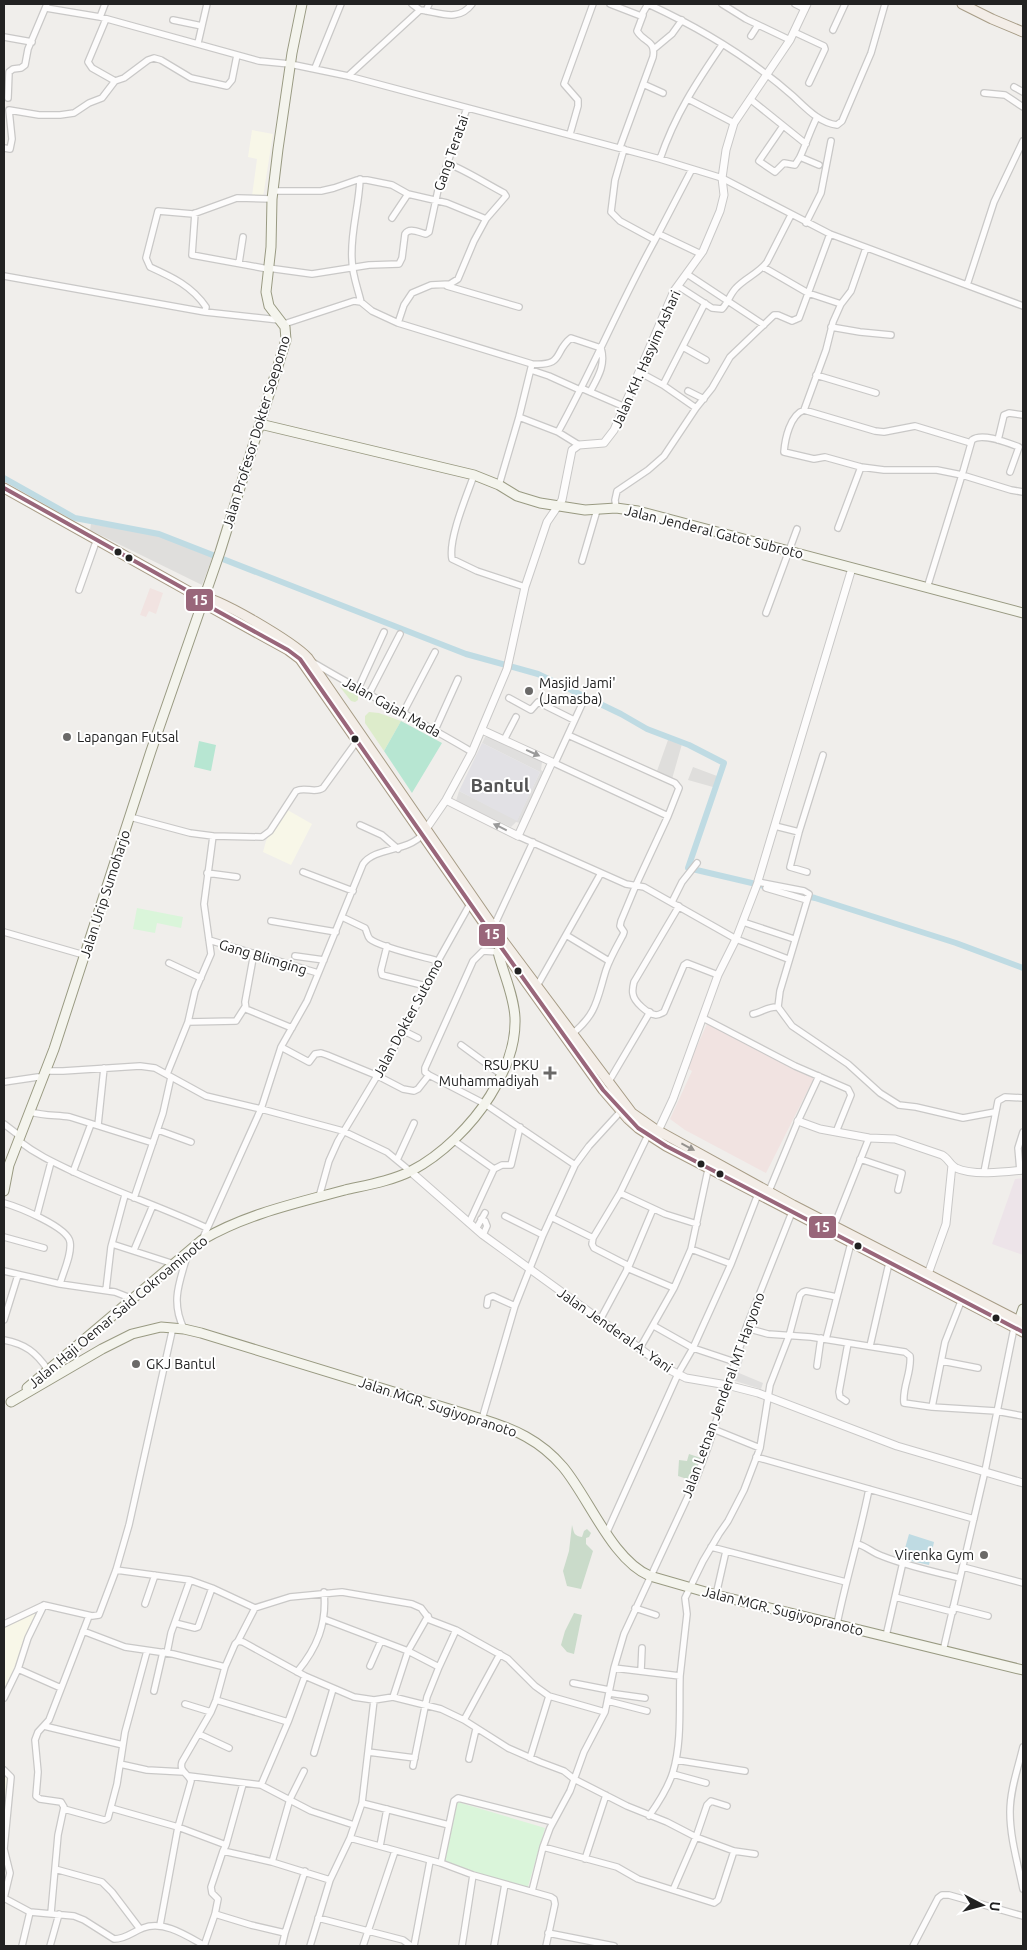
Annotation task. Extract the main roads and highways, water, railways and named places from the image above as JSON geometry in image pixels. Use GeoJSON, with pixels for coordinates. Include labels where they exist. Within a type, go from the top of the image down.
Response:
{"type":"FeatureCollection","features":[{"type":"Feature","properties":{"kind":"main road","name":"Jalan Profesor Dokter Soepomo"},"geometry":{"type":"LineString","coordinates":[[200,598],[220,552],[286,340],[286,330],[267,302],[266,292],[272,239],[273,195],[290,64],[302,4]]}},
{"type":"Feature","properties":{"kind":"main road"},"geometry":{"type":"LineString","coordinates":[[962,4],[1023,32]]}},
{"type":"Feature","properties":{"kind":"main road","name":"Jalan Jenderal Gatot Subroto"},"geometry":{"type":"LineString","coordinates":[[260,424],[474,475],[499,485],[526,500],[574,509],[597,510],[616,508],[647,513],[1023,613]]}},
{"type":"Feature","properties":{"kind":"main road"},"geometry":{"type":"LineString","coordinates":[[4,488],[200,598],[295,655],[313,677],[357,741],[572,1034],[621,1111],[638,1128],[648,1135],[769,1192],[828,1226],[928,1274],[963,1296]]}},
{"type":"Feature","properties":{"kind":"main road"},"geometry":{"type":"LineString","coordinates":[[200,598],[223,605],[284,639],[312,662],[500,950],[632,1113],[758,1194],[792,1212],[828,1226],[851,1243],[889,1263],[963,1296],[1019,1324],[1023,1332]]}},
{"type":"Feature","properties":{"kind":"main road","name":"Jalan Urip Sumoharjo"},"geometry":{"type":"LineString","coordinates":[[4,1191],[5,1177],[45,1074],[200,598]]}},
{"type":"Feature","properties":{"kind":"main road","name":"Jalan Haji Oemar Said Cokroaminoto"},"geometry":{"type":"LineString","coordinates":[[7,1404],[202,1240],[244,1220],[410,1171],[432,1157],[453,1140],[485,1104],[502,1075],[512,1049],[515,1018],[514,1006],[500,950]]}},
{"type":"Feature","properties":{"kind":"main road"},"geometry":{"type":"LineString","coordinates":[[1019,1324],[1023,1309]]}},
{"type":"Feature","properties":{"kind":"main road","name":"Jalan MGR. Sugiyopranoto"},"geometry":{"type":"LineString","coordinates":[[7,1404],[102,1349],[132,1334],[149,1329],[173,1327],[184,1329],[513,1429],[547,1451],[571,1478],[628,1562],[640,1572],[716,1595],[1023,1670]]}},
{"type":"Feature","properties":{"kind":"water"},"geometry":{"type":"Polygon","coordinates":[[[909,1534],[934,1542],[929,1565],[902,1559],[909,1534]]]}},
{"type":"Feature","properties":{"kind":"waterway"},"geometry":{"type":"LineString","coordinates":[[4,478],[75,518],[159,534],[466,654],[538,674],[621,714],[647,729],[689,745],[724,763],[688,868],[815,898],[956,943],[1023,968]]}},
{"type":"Feature","properties":{"kind":"place","name":"Masjid Jami' (Jamasba)"},"geometry":{"type":"Point","coordinates":[529,691]}},
{"type":"Feature","properties":{"kind":"place","name":"Lapangan Futsal"},"geometry":{"type":"Point","coordinates":[67,737]}},
{"type":"Feature","properties":{"kind":"place","name":"RSU PKU Muhammadiyah"},"geometry":{"type":"Point","coordinates":[550,1073]}},
{"type":"Feature","properties":{"kind":"place","name":"GKJ Bantul"},"geometry":{"type":"Point","coordinates":[136,1364]}},
{"type":"Feature","properties":{"kind":"place","name":"Virenka Gym"},"geometry":{"type":"Point","coordinates":[984,1555]}},
{"type":"Feature","properties":{"kind":"district","name":"Bantul"},"geometry":{"type":"Point","coordinates":[500,785]}}]}
